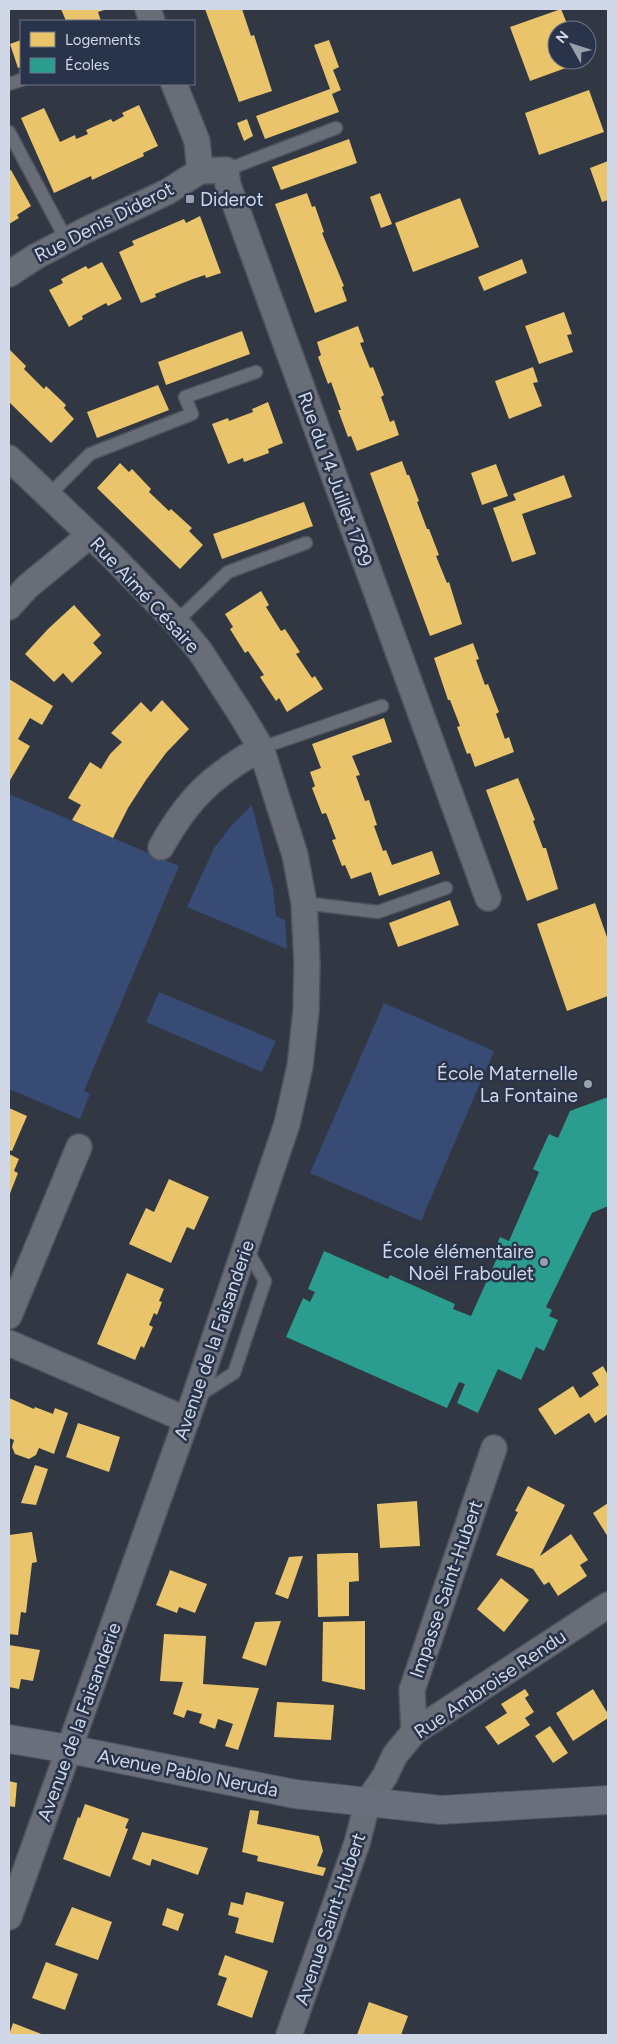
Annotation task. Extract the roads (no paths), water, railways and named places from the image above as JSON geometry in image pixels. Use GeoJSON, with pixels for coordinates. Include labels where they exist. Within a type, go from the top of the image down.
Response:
{"type":"FeatureCollection","features":[{"type":"Feature","properties":{"kind":"street"},"geometry":{"type":"LineString","coordinates":[[174,85],[197,141],[200,171],[226,170]]}},
{"type":"Feature","properties":{"kind":"street","name":"Rue du 14 Juillet 1789"},"geometry":{"type":"LineString","coordinates":[[226,170],[228,185],[488,898]]}},
{"type":"Feature","properties":{"kind":"street","name":"Rue Denis Diderot"},"geometry":{"type":"LineString","coordinates":[[9,274],[35,257],[86,230],[167,192],[200,171]]}},
{"type":"Feature","properties":{"kind":"street","name":"Rue Aimé Césaire"},"geometry":{"type":"LineString","coordinates":[[9,458],[90,535],[176,622],[200,651],[261,748]]}},
{"type":"Feature","properties":{"kind":"street"},"geometry":{"type":"LineString","coordinates":[[9,607],[27,587],[90,535]]}},
{"type":"Feature","properties":{"kind":"street"},"geometry":{"type":"LineString","coordinates":[[162,847],[177,819],[198,793],[225,770],[261,748]]}},
{"type":"Feature","properties":{"kind":"street","name":"Avenue de la Faisanderie"},"geometry":{"type":"LineString","coordinates":[[9,1916],[246,1248],[287,1124],[300,1066],[306,1011],[308,963],[304,903],[295,855],[261,748]]}},
{"type":"Feature","properties":{"kind":"street"},"geometry":{"type":"LineString","coordinates":[[9,1316],[79,1147]]}},
{"type":"Feature","properties":{"kind":"street"},"geometry":{"type":"LineString","coordinates":[[9,1343],[190,1409]]}},
{"type":"Feature","properties":{"kind":"street","name":"Impasse Saint-Hubert"},"geometry":{"type":"LineString","coordinates":[[414,1732],[412,1690],[494,1448]]}},
{"type":"Feature","properties":{"kind":"street","name":"Rue Ambroise Rendu"},"geometry":{"type":"LineString","coordinates":[[368,1801],[385,1776],[395,1755],[414,1732],[608,1605]]}},
{"type":"Feature","properties":{"kind":"street","name":"Avenue Pablo Neruda"},"geometry":{"type":"LineString","coordinates":[[9,1739],[69,1749],[295,1794],[441,1810],[608,1800]]}},
{"type":"Feature","properties":{"kind":"street","name":"Avenue Saint-Hubert"},"geometry":{"type":"LineString","coordinates":[[289,2035],[362,1830],[368,1801]]}},
{"type":"Feature","properties":{"kind":"lane"},"geometry":{"type":"LineString","coordinates":[[226,170],[336,128]]}},
{"type":"Feature","properties":{"kind":"lane"},"geometry":{"type":"LineString","coordinates":[[9,132],[67,241]]}},
{"type":"Feature","properties":{"kind":"lane"},"geometry":{"type":"LineString","coordinates":[[48,496],[90,454],[192,414],[185,397],[256,372]]}},
{"type":"Feature","properties":{"kind":"lane"},"geometry":{"type":"LineString","coordinates":[[176,622],[228,572],[306,543]]}},
{"type":"Feature","properties":{"kind":"lane"},"geometry":{"type":"LineString","coordinates":[[261,748],[382,706]]}},
{"type":"Feature","properties":{"kind":"lane"},"geometry":{"type":"LineString","coordinates":[[304,903],[378,912],[446,888]]}},
{"type":"Feature","properties":{"kind":"place","name":"Diderot"},"geometry":{"type":"Point","coordinates":[190,199]}},
{"type":"Feature","properties":{"kind":"place","name":"École Maternelle La Fontaine"},"geometry":{"type":"Point","coordinates":[588,1084]}},
{"type":"Feature","properties":{"kind":"place","name":"École élémentaire Noël Fraboulet"},"geometry":{"type":"Point","coordinates":[544,1262]}}]}
